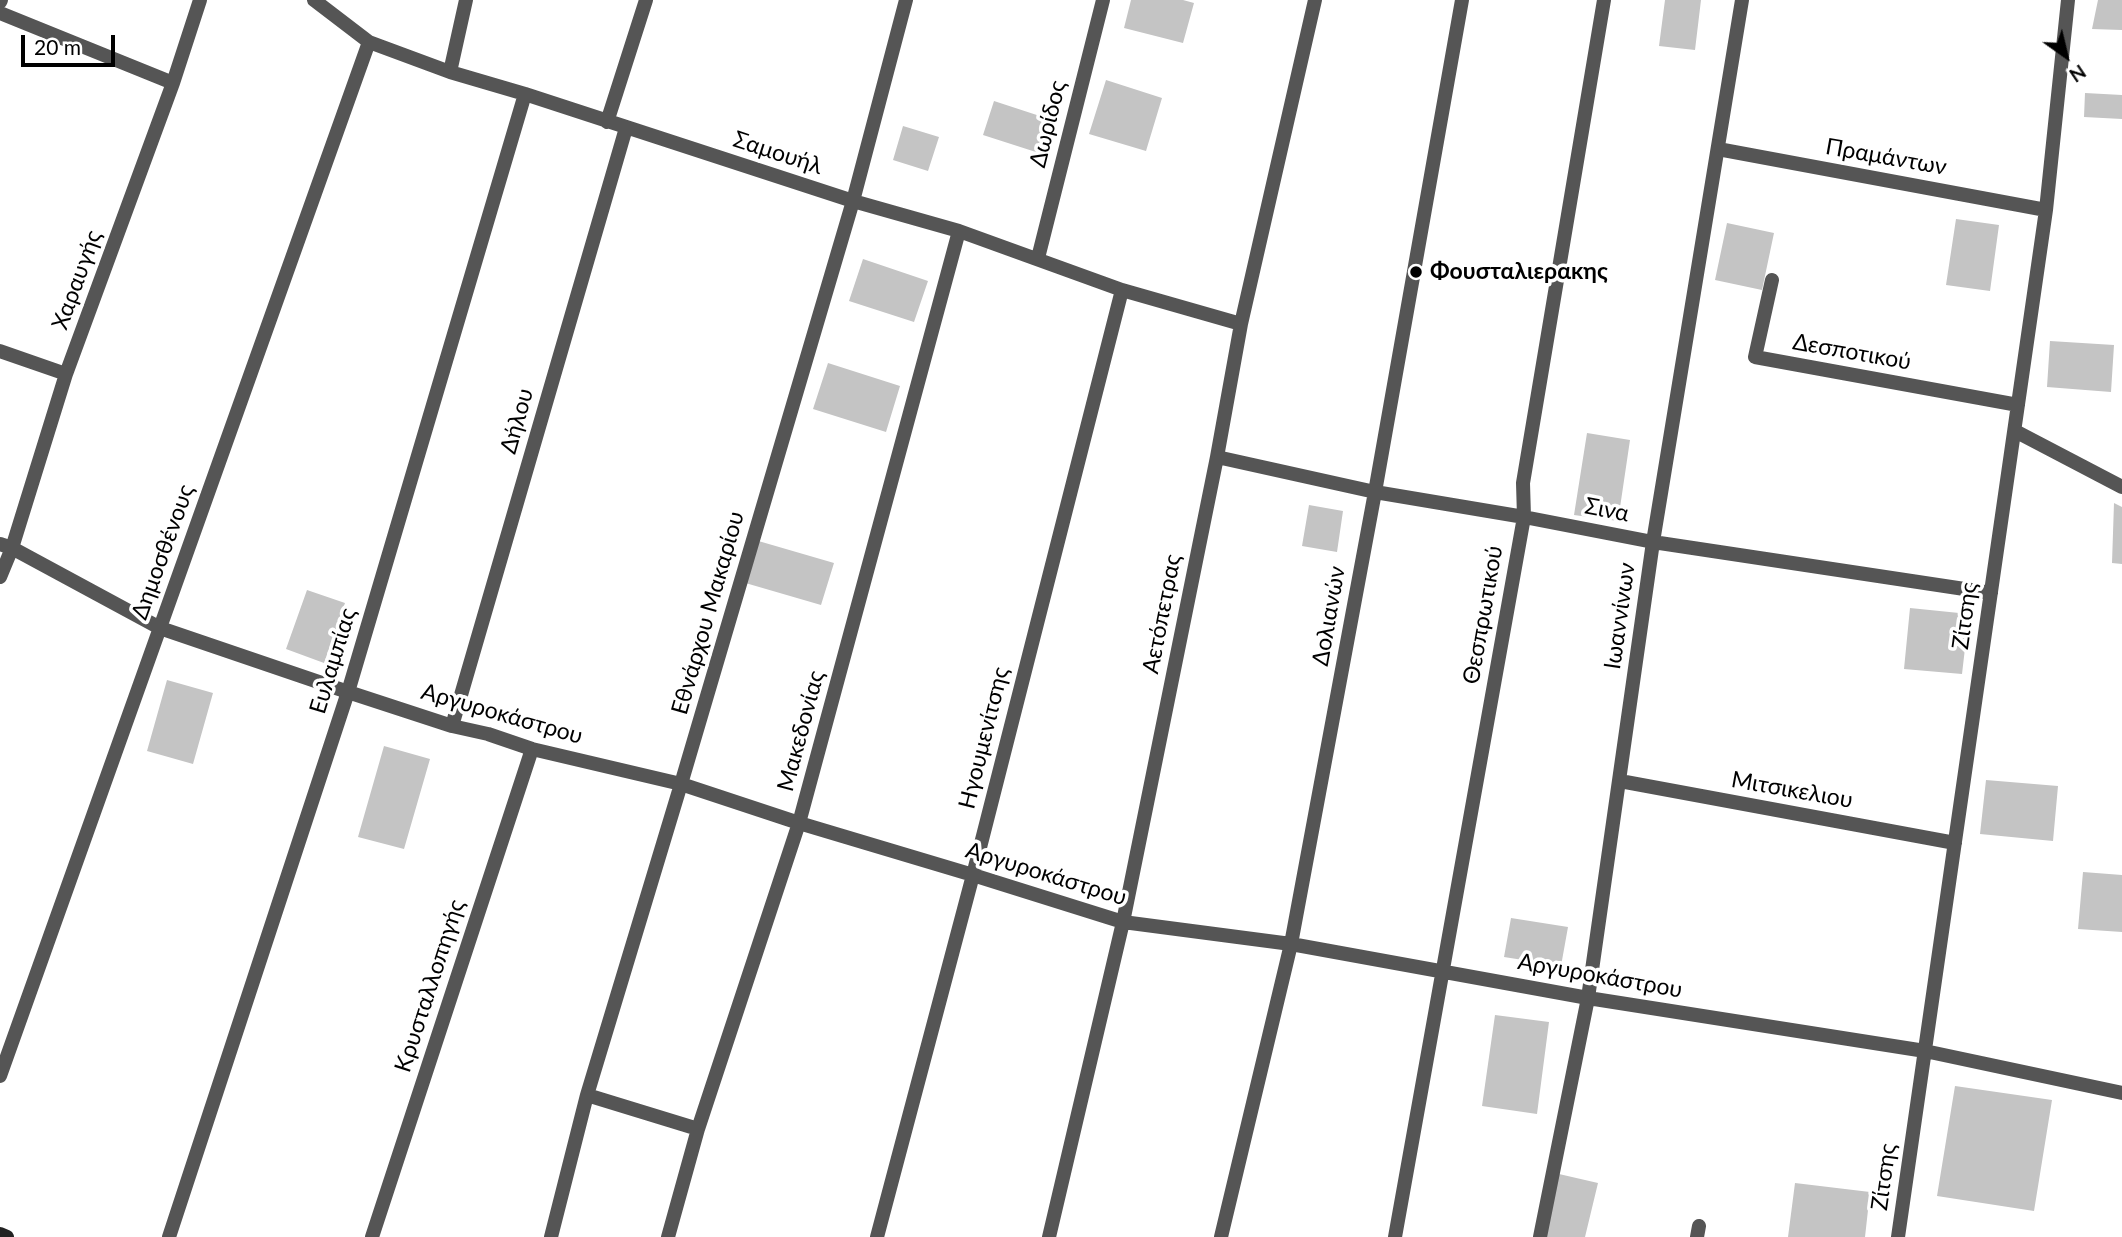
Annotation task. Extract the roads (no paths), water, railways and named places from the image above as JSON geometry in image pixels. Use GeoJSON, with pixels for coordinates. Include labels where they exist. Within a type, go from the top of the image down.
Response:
{"type":"FeatureCollection","features":[{"type":"Feature","properties":{"kind":"street","name":"Χαραυγής"},"geometry":{"type":"LineString","coordinates":[[0,577],[6,546],[173,83],[200,0]]}},
{"type":"Feature","properties":{"kind":"street","name":"Σαμουήλ"},"geometry":{"type":"LineString","coordinates":[[314,0],[369,43],[450,72],[853,201],[959,231],[1122,290],[1241,324]]}},
{"type":"Feature","properties":{"kind":"street"},"geometry":{"type":"LineString","coordinates":[[450,72],[466,0]]}},
{"type":"Feature","properties":{"kind":"street"},"geometry":{"type":"LineString","coordinates":[[607,122],[646,0]]}},
{"type":"Feature","properties":{"kind":"street","name":"Εθνάρχου Μακαρίου"},"geometry":{"type":"LineString","coordinates":[[551,1237],[587,1095],[853,201],[905,0]]}},
{"type":"Feature","properties":{"kind":"street","name":"Δωρίδος"},"geometry":{"type":"LineString","coordinates":[[1038,258],[1103,0]]}},
{"type":"Feature","properties":{"kind":"street","name":"Αετόπετρας"},"geometry":{"type":"LineString","coordinates":[[1048,1237],[1123,922],[1217,457],[1241,324],[1315,0]]}},
{"type":"Feature","properties":{"kind":"street","name":"Δολιανών"},"geometry":{"type":"LineString","coordinates":[[1221,1237],[1291,944],[1462,0]]}},
{"type":"Feature","properties":{"kind":"street","name":"Θεσπρωτικού"},"geometry":{"type":"LineString","coordinates":[[1395,1237],[1524,517],[1523,483],[1604,0]]}},
{"type":"Feature","properties":{"kind":"street","name":"Ιωαννίνων"},"geometry":{"type":"LineString","coordinates":[[1540,1237],[1588,998],[1653,542],[1742,0]]}},
{"type":"Feature","properties":{"kind":"street","name":"Ζίτσης"},"geometry":{"type":"LineString","coordinates":[[1898,1237],[2046,210],[2063,1]]}},
{"type":"Feature","properties":{"kind":"street"},"geometry":{"type":"LineString","coordinates":[[0,13],[173,83]]}},
{"type":"Feature","properties":{"kind":"street","name":"Δημοσθένους"},"geometry":{"type":"LineString","coordinates":[[0,1076],[369,43]]}},
{"type":"Feature","properties":{"kind":"street","name":"Ευλαμπίας"},"geometry":{"type":"LineString","coordinates":[[169,1237],[348,692],[525,94]]}},
{"type":"Feature","properties":{"kind":"street","name":"Δήλου"},"geometry":{"type":"LineString","coordinates":[[452,726],[626,128]]}},
{"type":"Feature","properties":{"kind":"street","name":"Πραμάντων"},"geometry":{"type":"LineString","coordinates":[[1718,149],[2046,210]]}},
{"type":"Feature","properties":{"kind":"street","name":"Μακεδονίας"},"geometry":{"type":"LineString","coordinates":[[668,1237],[698,1129],[799,823],[959,231]]}},
{"type":"Feature","properties":{"kind":"street","name":"Δεσποτικού"},"geometry":{"type":"LineString","coordinates":[[1772,280],[1755,357],[2018,405]]}},
{"type":"Feature","properties":{"kind":"street","name":"Ηγουμενίτσης"},"geometry":{"type":"LineString","coordinates":[[877,1237],[973,875],[1122,290]]}},
{"type":"Feature","properties":{"kind":"street"},"geometry":{"type":"LineString","coordinates":[[0,351],[66,374]]}},
{"type":"Feature","properties":{"kind":"street"},"geometry":{"type":"LineString","coordinates":[[2015,431],[2122,487]]}},
{"type":"Feature","properties":{"kind":"street","name":"Σινα"},"geometry":{"type":"LineString","coordinates":[[1217,457],[1375,492],[1653,542],[1991,593]]}},
{"type":"Feature","properties":{"kind":"street","name":"Αργυροκάστρου"},"geometry":{"type":"LineString","coordinates":[[6,546],[160,628],[348,692],[532,749],[681,784],[1123,922],[1291,944],[1588,998],[1925,1051],[2122,1093]]}},
{"type":"Feature","properties":{"kind":"street","name":"Κρυσταλλοπηγής"},"geometry":{"type":"LineString","coordinates":[[372,1237],[532,749]]}},
{"type":"Feature","properties":{"kind":"street","name":"Μιτσικελιου"},"geometry":{"type":"LineString","coordinates":[[1620,781],[1955,843]]}},
{"type":"Feature","properties":{"kind":"street"},"geometry":{"type":"LineString","coordinates":[[587,1095],[698,1129]]}},
{"type":"Feature","properties":{"kind":"street"},"geometry":{"type":"LineString","coordinates":[[0,1234],[7,1237]]}},
{"type":"Feature","properties":{"kind":"place","name":"Φουσταλιερακης"},"geometry":{"type":"Point","coordinates":[1416,272]}}]}
